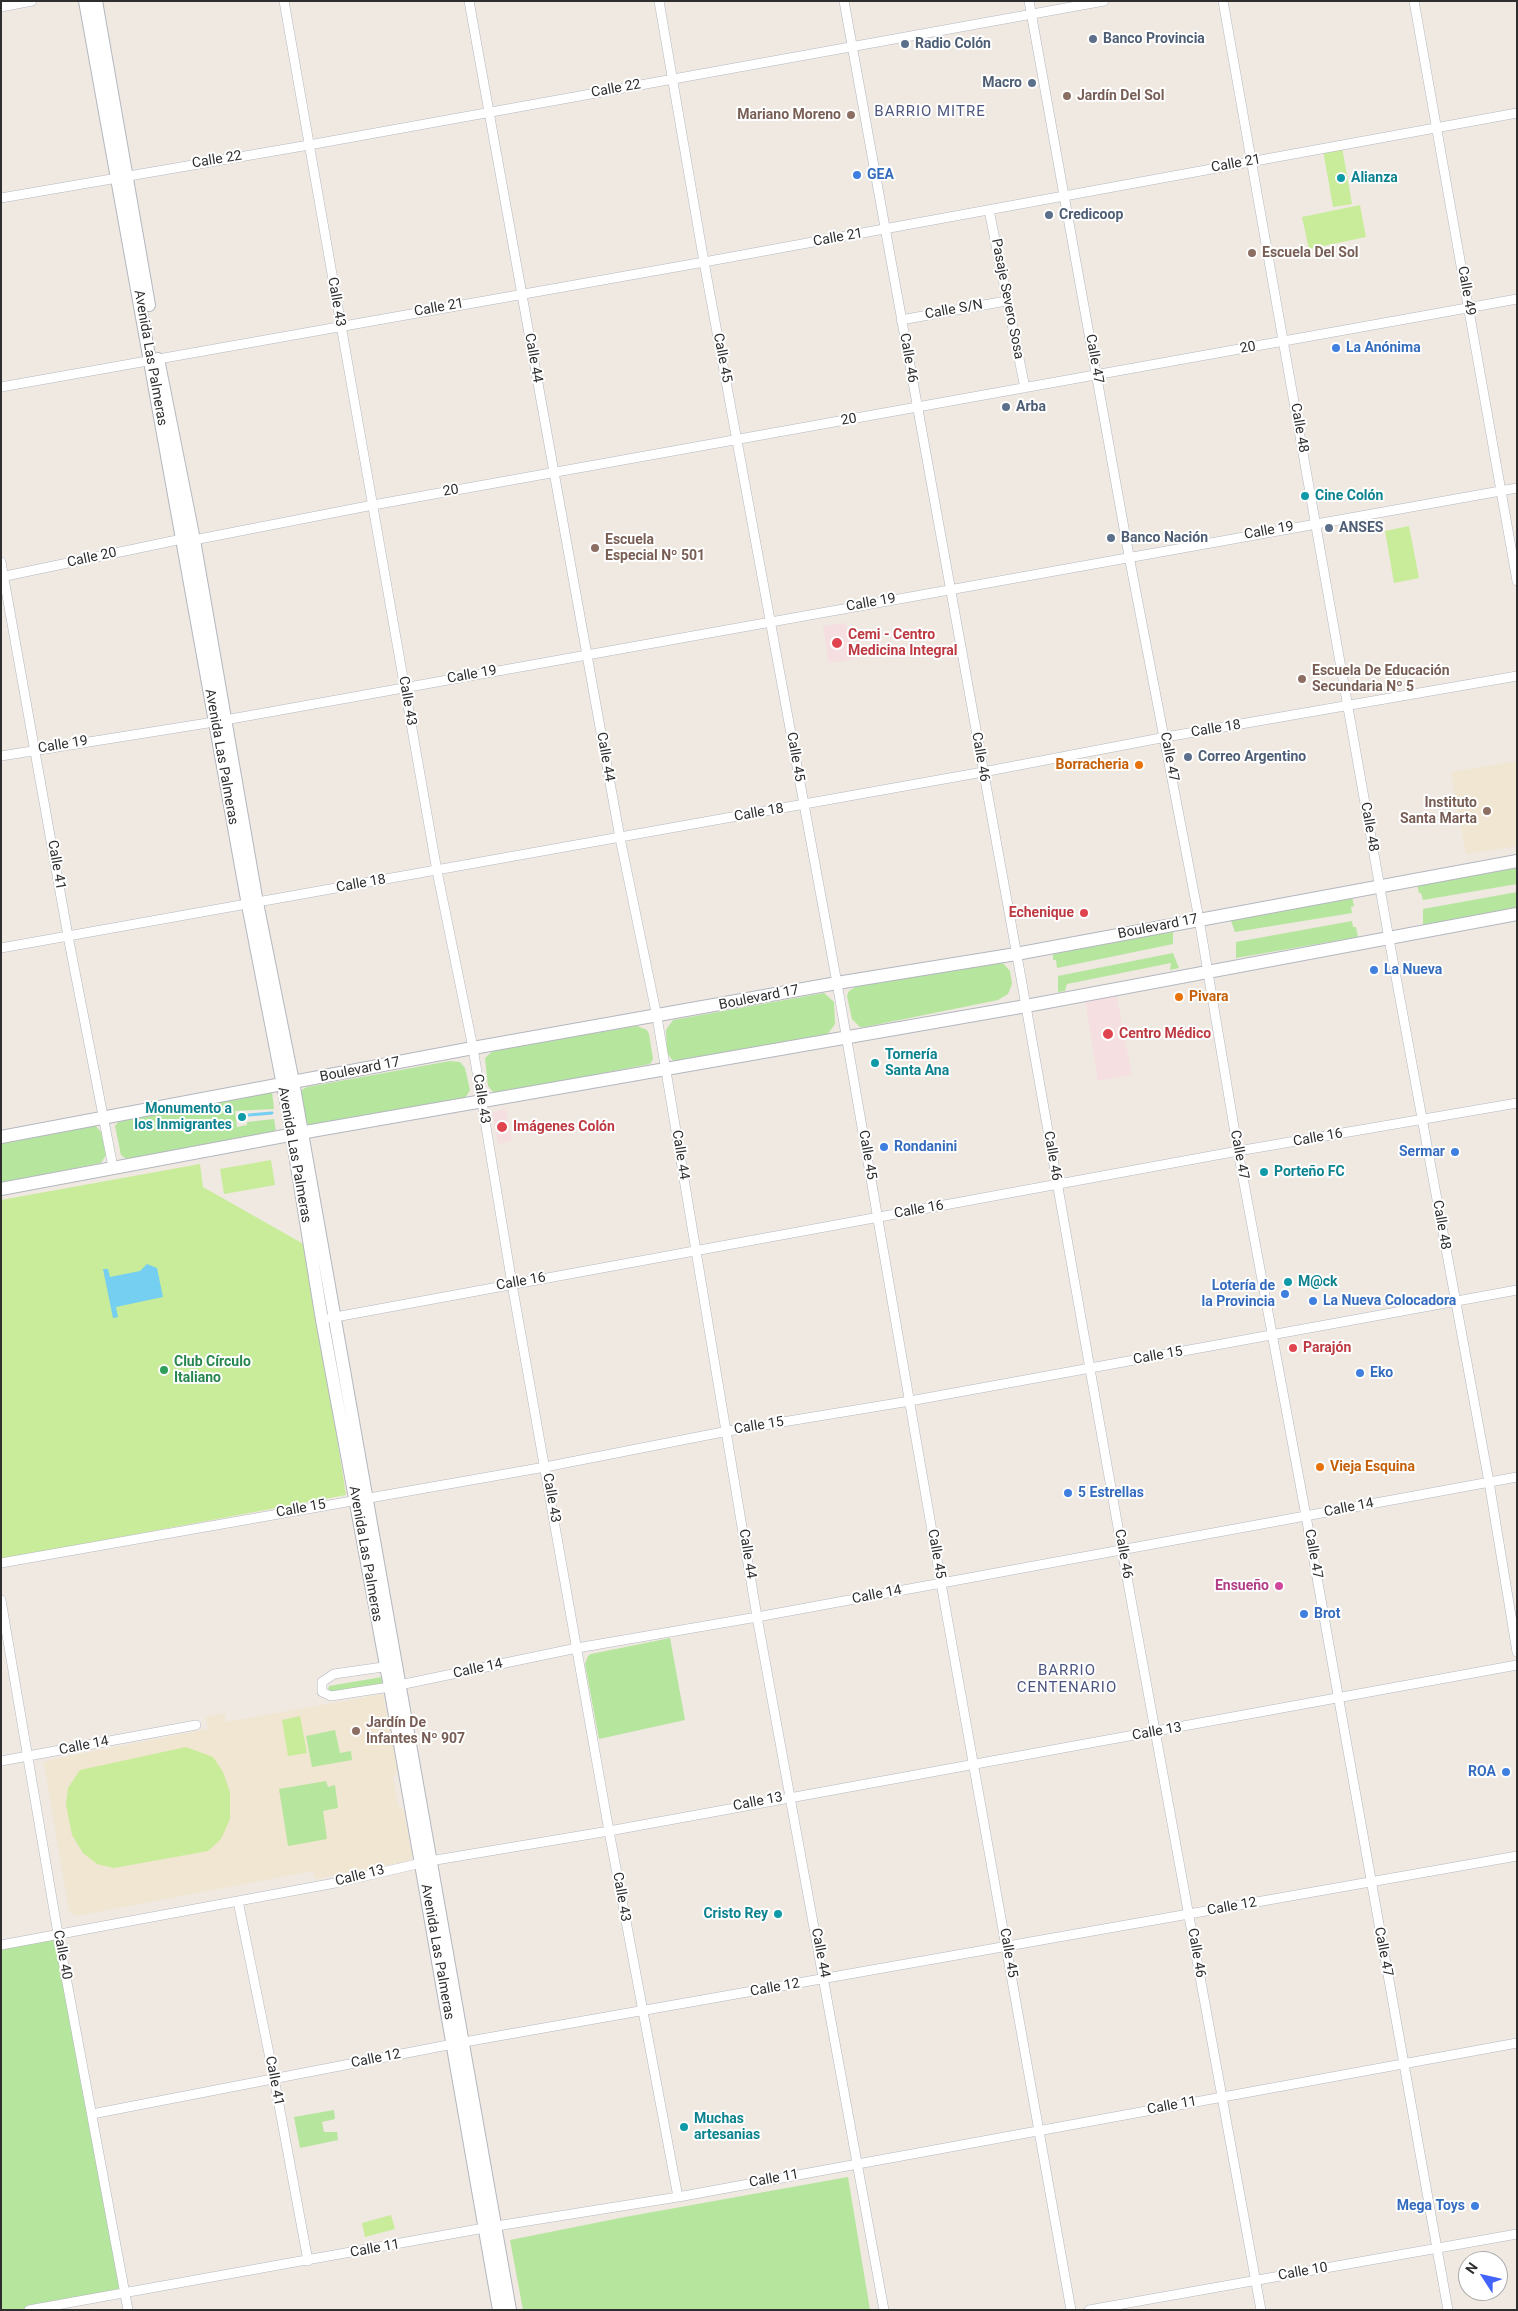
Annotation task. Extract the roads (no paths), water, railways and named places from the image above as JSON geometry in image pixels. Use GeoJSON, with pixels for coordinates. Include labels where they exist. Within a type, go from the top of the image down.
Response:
{"type":"FeatureCollection","features":[{"type":"Feature","properties":{"kind":"main road","name":"Avenida Las Palmeras"},"geometry":{"type":"LineString","coordinates":[[85,1],[122,175]]}},
{"type":"Feature","properties":{"kind":"main road","name":"Avenida Las Palmeras"},"geometry":{"type":"LineString","coordinates":[[96,1],[122,175],[154,359],[252,904],[287,1083],[458,2044],[490,2228],[499,2310]]}},
{"type":"Feature","properties":{"kind":"main road","name":"Boulevard 17"},"geometry":{"type":"LineString","coordinates":[[1,1137],[473,1048],[657,1017],[837,983],[1016,954],[1517,861]]}},
{"type":"Feature","properties":{"kind":"main road"},"geometry":{"type":"LineString","coordinates":[[1,1188],[296,1134],[1026,1006],[1517,914]]}},
{"type":"Feature","properties":{"kind":"main road","name":"Avenida Las Palmeras"},"geometry":{"type":"LineString","coordinates":[[490,2228],[510,2310]]}},
{"type":"Feature","properties":{"kind":"street"},"geometry":{"type":"LineString","coordinates":[[1,7],[32,1]]}},
{"type":"Feature","properties":{"kind":"street","name":"Calle 43"},"geometry":{"type":"LineString","coordinates":[[284,1],[437,871],[473,1048],[512,1284],[609,1830],[678,2197]]}},
{"type":"Feature","properties":{"kind":"street","name":"Calle 44"},"geometry":{"type":"LineString","coordinates":[[469,1],[620,838],[657,1017],[695,1251],[728,1431],[757,1617],[825,1979],[884,2310]]}},
{"type":"Feature","properties":{"kind":"street","name":"Calle 45"},"geometry":{"type":"LineString","coordinates":[[659,1],[704,262],[837,983],[941,1583],[1071,2310]]}},
{"type":"Feature","properties":{"kind":"street","name":"Calle 46"},"geometry":{"type":"LineString","coordinates":[[844,1],[1026,1006],[1122,1550],[1261,2310]]}},
{"type":"Feature","properties":{"kind":"street","name":"Calle 47"},"geometry":{"type":"LineString","coordinates":[[1029,1],[1130,556],[1166,737],[1238,1152],[1274,1336],[1370,1882],[1448,2310]]}},
{"type":"Feature","properties":{"kind":"street","name":"Calle 22"},"geometry":{"type":"LineString","coordinates":[[1,198],[122,175],[309,145],[1104,1]]}},
{"type":"Feature","properties":{"kind":"street","name":"Calle 48"},"geometry":{"type":"LineString","coordinates":[[1223,1],[1454,1301],[1489,1482],[1517,1652]]}},
{"type":"Feature","properties":{"kind":"street","name":"Calle 49"},"geometry":{"type":"LineString","coordinates":[[1414,1],[1517,582]]}},
{"type":"Feature","properties":{"kind":"street","name":"Calle 21"},"geometry":{"type":"LineString","coordinates":[[1,387],[521,293],[704,262],[1517,113]]}},
{"type":"Feature","properties":{"kind":"street","name":"Pasaje Severo Sosa"},"geometry":{"type":"LineString","coordinates":[[989,210],[1025,388]]}},
{"type":"Feature","properties":{"kind":"street","name":"20"},"geometry":{"type":"LineString","coordinates":[[188,540],[373,505],[1517,300]]}},
{"type":"Feature","properties":{"kind":"street","name":"Calle S/N"},"geometry":{"type":"LineString","coordinates":[[901,320],[1006,301]]}},
{"type":"Feature","properties":{"kind":"street","name":"Calle 19"},"geometry":{"type":"LineString","coordinates":[[1,756],[220,721],[1315,522],[1517,488]]}},
{"type":"Feature","properties":{"kind":"street","name":"Calle 20"},"geometry":{"type":"LineString","coordinates":[[2,576],[188,540]]}},
{"type":"Feature","properties":{"kind":"street","name":"Calle 41"},"geometry":{"type":"LineString","coordinates":[[1,562],[68,936],[113,1167]]}},
{"type":"Feature","properties":{"kind":"street","name":"Calle 18"},"geometry":{"type":"LineString","coordinates":[[1,948],[804,805],[1166,737],[1348,707],[1517,676]]}},
{"type":"Feature","properties":{"kind":"street","name":"Calle 16"},"geometry":{"type":"LineString","coordinates":[[328,1319],[1238,1152],[1517,1103]]}},
{"type":"Feature","properties":{"kind":"street","name":"Calle 15"},"geometry":{"type":"LineString","coordinates":[[1,1563],[545,1467],[728,1431],[910,1401],[1274,1336],[1517,1290]]}},
{"type":"Feature","properties":{"kind":"street","name":"Calle 14"},"geometry":{"type":"LineString","coordinates":[[391,1666],[334,1674],[322,1682],[322,1692],[331,1696],[394,1686],[577,1648],[757,1617],[1517,1477]]}},
{"type":"Feature","properties":{"kind":"street","name":"Calle 40"},"geometry":{"type":"LineString","coordinates":[[1,1600],[58,1934],[128,2310]]}},
{"type":"Feature","properties":{"kind":"street","name":"Calle 13"},"geometry":{"type":"LineString","coordinates":[[1,1945],[335,1883],[425,1862],[1339,1699],[1517,1665]]}},
{"type":"Feature","properties":{"kind":"street","name":"Calle 14"},"geometry":{"type":"LineString","coordinates":[[1,1761],[196,1725]]}},
{"type":"Feature","properties":{"kind":"street","name":"Calle 12"},"geometry":{"type":"LineString","coordinates":[[92,2114],[458,2044],[1517,1856]]}},
{"type":"Feature","properties":{"kind":"street","name":"Calle 41"},"geometry":{"type":"LineString","coordinates":[[238,1901],[274,2078],[308,2261]]}},
{"type":"Feature","properties":{"kind":"street","name":"Calle 11"},"geometry":{"type":"LineString","coordinates":[[30,2310],[490,2228],[678,2197],[1517,2043]]}},
{"type":"Feature","properties":{"kind":"street","name":"Calle 10"},"geometry":{"type":"LineString","coordinates":[[1089,2310],[1517,2234]]}},
{"type":"Feature","properties":{"kind":"water"},"geometry":{"type":"Polygon","coordinates":[[[147,1264],[157,1268],[163,1297],[116,1307],[118,1317],[113,1318],[103,1269],[108,1269],[110,1277],[140,1271],[147,1264]]]}},
{"type":"Feature","properties":{"kind":"waterway"},"geometry":{"type":"LineString","coordinates":[[249,1115],[272,1113]]}},
{"type":"Feature","properties":{"kind":"place","name":"Banco Provincia"},"geometry":{"type":"Point","coordinates":[1093,39]}},
{"type":"Feature","properties":{"kind":"place","name":"Radio Colón"},"geometry":{"type":"Point","coordinates":[905,44]}},
{"type":"Feature","properties":{"kind":"place","name":"Macro"},"geometry":{"type":"Point","coordinates":[1032,83]}},
{"type":"Feature","properties":{"kind":"place","name":"Jardín Del Sol"},"geometry":{"type":"Point","coordinates":[1067,96]}},
{"type":"Feature","properties":{"kind":"place","name":"Mariano Moreno"},"geometry":{"type":"Point","coordinates":[851,115]}},
{"type":"Feature","properties":{"kind":"place","name":"GEA"},"geometry":{"type":"Point","coordinates":[857,175]}},
{"type":"Feature","properties":{"kind":"place","name":"Alianza"},"geometry":{"type":"Point","coordinates":[1341,178]}},
{"type":"Feature","properties":{"kind":"place","name":"Credicoop"},"geometry":{"type":"Point","coordinates":[1049,215]}},
{"type":"Feature","properties":{"kind":"place","name":"Escuela Del Sol"},"geometry":{"type":"Point","coordinates":[1252,253]}},
{"type":"Feature","properties":{"kind":"place","name":"La Anónima"},"geometry":{"type":"Point","coordinates":[1336,348]}},
{"type":"Feature","properties":{"kind":"place","name":"Arba"},"geometry":{"type":"Point","coordinates":[1006,407]}},
{"type":"Feature","properties":{"kind":"place","name":"Cine Colón"},"geometry":{"type":"Point","coordinates":[1305,496]}},
{"type":"Feature","properties":{"kind":"place","name":"ANSES"},"geometry":{"type":"Point","coordinates":[1329,528]}},
{"type":"Feature","properties":{"kind":"place","name":"Banco Nación"},"geometry":{"type":"Point","coordinates":[1111,538]}},
{"type":"Feature","properties":{"kind":"place","name":"Escuela Especial Nº 501"},"geometry":{"type":"Point","coordinates":[595,548]}},
{"type":"Feature","properties":{"kind":"place","name":"Cemi - Centro Medicina Integral"},"geometry":{"type":"Point","coordinates":[837,643]}},
{"type":"Feature","properties":{"kind":"place","name":"Escuela De Educación Secundaria Nº 5"},"geometry":{"type":"Point","coordinates":[1302,679]}},
{"type":"Feature","properties":{"kind":"place","name":"Correo Argentino"},"geometry":{"type":"Point","coordinates":[1188,757]}},
{"type":"Feature","properties":{"kind":"place","name":"Borracheria"},"geometry":{"type":"Point","coordinates":[1139,765]}},
{"type":"Feature","properties":{"kind":"place","name":"Instituto Santa Marta"},"geometry":{"type":"Point","coordinates":[1487,811]}},
{"type":"Feature","properties":{"kind":"place","name":"Echenique"},"geometry":{"type":"Point","coordinates":[1084,913]}},
{"type":"Feature","properties":{"kind":"place","name":"La Nueva"},"geometry":{"type":"Point","coordinates":[1374,970]}},
{"type":"Feature","properties":{"kind":"place","name":"Pivara"},"geometry":{"type":"Point","coordinates":[1179,997]}},
{"type":"Feature","properties":{"kind":"place","name":"Centro Médico"},"geometry":{"type":"Point","coordinates":[1108,1034]}},
{"type":"Feature","properties":{"kind":"place","name":"Tornería Santa Ana"},"geometry":{"type":"Point","coordinates":[875,1063]}},
{"type":"Feature","properties":{"kind":"place","name":"Monumento a los Inmigrantes"},"geometry":{"type":"Point","coordinates":[242,1117]}},
{"type":"Feature","properties":{"kind":"place","name":"Imágenes Colón"},"geometry":{"type":"Point","coordinates":[502,1127]}},
{"type":"Feature","properties":{"kind":"place","name":"Rondanini"},"geometry":{"type":"Point","coordinates":[884,1147]}},
{"type":"Feature","properties":{"kind":"place","name":"Sermar"},"geometry":{"type":"Point","coordinates":[1455,1152]}},
{"type":"Feature","properties":{"kind":"place","name":"Porteño FC"},"geometry":{"type":"Point","coordinates":[1264,1172]}},
{"type":"Feature","properties":{"kind":"place","name":"M@ck"},"geometry":{"type":"Point","coordinates":[1288,1282]}},
{"type":"Feature","properties":{"kind":"place","name":"Lotería de la Provincia"},"geometry":{"type":"Point","coordinates":[1285,1294]}},
{"type":"Feature","properties":{"kind":"place","name":"La Nueva Colocadora"},"geometry":{"type":"Point","coordinates":[1313,1301]}},
{"type":"Feature","properties":{"kind":"place","name":"Parajón"},"geometry":{"type":"Point","coordinates":[1293,1348]}},
{"type":"Feature","properties":{"kind":"place","name":"Club Círculo Italiano"},"geometry":{"type":"Point","coordinates":[164,1370]}},
{"type":"Feature","properties":{"kind":"place","name":"Eko"},"geometry":{"type":"Point","coordinates":[1360,1373]}},
{"type":"Feature","properties":{"kind":"place","name":"Vieja Esquina"},"geometry":{"type":"Point","coordinates":[1320,1467]}},
{"type":"Feature","properties":{"kind":"place","name":"5 Estrellas"},"geometry":{"type":"Point","coordinates":[1068,1493]}},
{"type":"Feature","properties":{"kind":"place","name":"Ensueño"},"geometry":{"type":"Point","coordinates":[1279,1586]}},
{"type":"Feature","properties":{"kind":"place","name":"Brot"},"geometry":{"type":"Point","coordinates":[1304,1614]}},
{"type":"Feature","properties":{"kind":"place","name":"Jardín De Infantes Nº 907"},"geometry":{"type":"Point","coordinates":[356,1731]}},
{"type":"Feature","properties":{"kind":"place","name":"ROA"},"geometry":{"type":"Point","coordinates":[1506,1772]}},
{"type":"Feature","properties":{"kind":"place","name":"Cristo Rey"},"geometry":{"type":"Point","coordinates":[778,1914]}},
{"type":"Feature","properties":{"kind":"place","name":"Muchas artesanias"},"geometry":{"type":"Point","coordinates":[684,2127]}},
{"type":"Feature","properties":{"kind":"place","name":"Mega Toys"},"geometry":{"type":"Point","coordinates":[1475,2206]}},
{"type":"Feature","properties":{"kind":"district","name":"BARRIO MITRE"},"geometry":{"type":"Point","coordinates":[930,112]}},
{"type":"Feature","properties":{"kind":"district","name":"BARRIO CENTENARIO"},"geometry":{"type":"Point","coordinates":[1067,1680]}}]}
